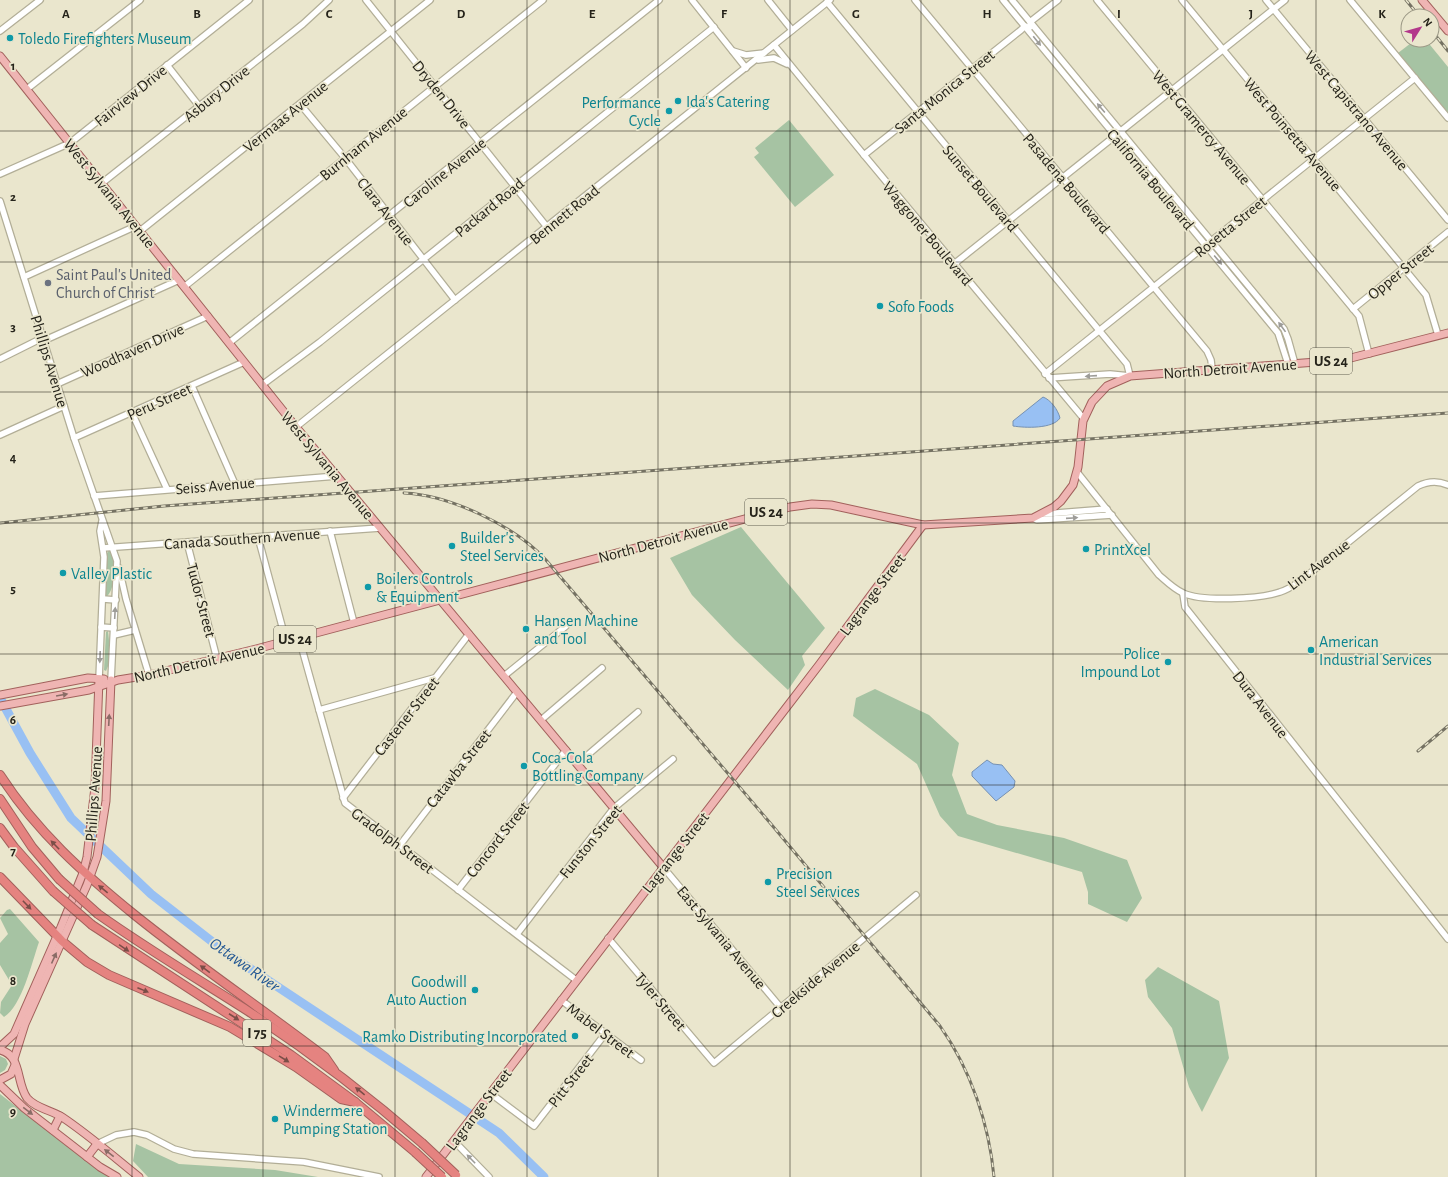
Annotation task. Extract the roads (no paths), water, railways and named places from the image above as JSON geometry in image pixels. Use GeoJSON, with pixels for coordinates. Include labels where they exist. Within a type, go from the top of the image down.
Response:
{"type":"FeatureCollection","features":[{"type":"Feature","properties":{"kind":"highway"},"geometry":{"type":"LineString","coordinates":[[0,775],[25,811],[87,879],[171,944],[325,1056],[334,1070]]}},
{"type":"Feature","properties":{"kind":"highway","name":"I 75"},"geometry":{"type":"LineString","coordinates":[[0,800],[32,847],[59,879],[98,914],[249,1012],[334,1070],[422,1143],[457,1176]]}},
{"type":"Feature","properties":{"kind":"highway","name":"I 75"},"geometry":{"type":"LineString","coordinates":[[0,828],[14,847],[52,891],[92,925],[291,1055],[355,1102],[415,1152],[442,1177]]}},
{"type":"Feature","properties":{"kind":"highway"},"geometry":{"type":"LineString","coordinates":[[0,877],[59,938],[87,962],[109,975],[230,1027],[296,1067],[341,1099],[355,1102]]}},
{"type":"Feature","properties":{"kind":"main road"},"geometry":{"type":"LineString","coordinates":[[1422,0],[1448,31]]}},
{"type":"Feature","properties":{"kind":"main road","name":"West Sylvania Avenue"},"geometry":{"type":"LineString","coordinates":[[0,56],[296,427],[663,867]]}},
{"type":"Feature","properties":{"kind":"main road","name":"North Detroit Avenue"},"geometry":{"type":"LineString","coordinates":[[0,706],[99,687],[114,681],[149,675],[217,659],[790,507],[831,505],[923,525],[1033,518],[1042,514],[1061,501],[1072,485],[1077,472],[1084,419],[1092,402],[1100,393],[1115,382],[1130,376],[1333,361],[1369,354],[1448,333]]}},
{"type":"Feature","properties":{"kind":"main road","name":"Lagrange Street"},"geometry":{"type":"LineString","coordinates":[[426,1177],[819,665],[923,525]]}},
{"type":"Feature","properties":{"kind":"main road","name":"North Detroit Avenue"},"geometry":{"type":"LineString","coordinates":[[0,695],[88,678],[114,681]]}},
{"type":"Feature","properties":{"kind":"main road","name":"Phillips Avenue"},"geometry":{"type":"LineString","coordinates":[[87,879],[87,857],[92,820],[99,679]]}},
{"type":"Feature","properties":{"kind":"main road","name":"Phillips Avenue"},"geometry":{"type":"LineString","coordinates":[[0,1048],[14,1034],[95,865],[106,801],[114,681]]}},
{"type":"Feature","properties":{"kind":"main road"},"geometry":{"type":"LineString","coordinates":[[0,1080],[11,1074],[25,1024],[59,938],[87,879]]}},
{"type":"Feature","properties":{"kind":"main road"},"geometry":{"type":"LineString","coordinates":[[0,1048],[6,1052],[14,1062],[27,1098],[36,1105],[60,1116],[139,1177]]}},
{"type":"Feature","properties":{"kind":"main road"},"geometry":{"type":"LineString","coordinates":[[0,1085],[24,1108],[87,1157],[118,1177]]}},
{"type":"Feature","properties":{"kind":"main road"},"geometry":{"type":"LineString","coordinates":[[53,1130],[60,1116]]}},
{"type":"Feature","properties":{"kind":"main road"},"geometry":{"type":"LineString","coordinates":[[87,1157],[97,1144]]}},
{"type":"Feature","properties":{"kind":"street"},"geometry":{"type":"LineString","coordinates":[[0,31],[40,0]]}},
{"type":"Feature","properties":{"kind":"street"},"geometry":{"type":"LineString","coordinates":[[27,89],[140,0]]}},
{"type":"Feature","properties":{"kind":"street","name":"Fairview Drive"},"geometry":{"type":"LineString","coordinates":[[0,174],[70,143],[249,0]]}},
{"type":"Feature","properties":{"kind":"street","name":"Asbury Drive"},"geometry":{"type":"LineString","coordinates":[[102,184],[303,24],[329,0]]}},
{"type":"Feature","properties":{"kind":"street","name":"Dryden Drive"},"geometry":{"type":"LineString","coordinates":[[366,0],[547,227]]}},
{"type":"Feature","properties":{"kind":"street","name":"Vermaas Avenue"},"geometry":{"type":"LineString","coordinates":[[24,277],[138,229],[300,104],[430,0]]}},
{"type":"Feature","properties":{"kind":"street","name":"Burnham Avenue"},"geometry":{"type":"LineString","coordinates":[[184,287],[543,0]]}},
{"type":"Feature","properties":{"kind":"street","name":"Caroline Avenue"},"geometry":{"type":"LineString","coordinates":[[229,344],[659,0]]}},
{"type":"Feature","properties":{"kind":"street"},"geometry":{"type":"LineString","coordinates":[[692,0],[746,68]]}},
{"type":"Feature","properties":{"kind":"street"},"geometry":{"type":"LineString","coordinates":[[768,0],[792,30]]}},
{"type":"Feature","properties":{"kind":"street","name":"Pasadena Boulevard"},"geometry":{"type":"LineString","coordinates":[[915,0],[1207,351],[1211,360],[1212,369]]}},
{"type":"Feature","properties":{"kind":"street","name":"California Boulevard"},"geometry":{"type":"LineString","coordinates":[[1003,0],[1257,306],[1281,337],[1291,364]]}},
{"type":"Feature","properties":{"kind":"street","name":"California Boulevard"},"geometry":{"type":"LineString","coordinates":[[1012,0],[1262,302],[1286,334],[1291,364]]}},
{"type":"Feature","properties":{"kind":"street","name":"Santa Monica Street"},"geometry":{"type":"LineString","coordinates":[[864,156],[1025,26],[1029,28],[1030,22],[1058,0]]}},
{"type":"Feature","properties":{"kind":"street","name":"West Gramercy Avenue"},"geometry":{"type":"LineString","coordinates":[[1097,0],[1359,316],[1369,354]]}},
{"type":"Feature","properties":{"kind":"street","name":"West Poinsetta Avenue"},"geometry":{"type":"LineString","coordinates":[[1182,0],[1428,299],[1438,335]]}},
{"type":"Feature","properties":{"kind":"street","name":"West Capistrano Avenue"},"geometry":{"type":"LineString","coordinates":[[1266,0],[1448,220]]}},
{"type":"Feature","properties":{"kind":"street"},"geometry":{"type":"LineString","coordinates":[[954,264],[1115,136],[1120,138],[1121,131],[1285,0]]}},
{"type":"Feature","properties":{"kind":"street"},"geometry":{"type":"LineString","coordinates":[[1350,0],[1448,118]]}},
{"type":"Feature","properties":{"kind":"street","name":"Bennett Road"},"geometry":{"type":"LineString","coordinates":[[296,427],[829,1]]}},
{"type":"Feature","properties":{"kind":"street","name":"Sunset Boulevard"},"geometry":{"type":"LineString","coordinates":[[829,1],[918,112],[1127,364],[1130,376]]}},
{"type":"Feature","properties":{"kind":"street","name":"Packard Road"},"geometry":{"type":"LineString","coordinates":[[262,385],[714,27]]}},
{"type":"Feature","properties":{"kind":"street","name":"Waggoner Boulevard"},"geometry":{"type":"LineString","coordinates":[[774,45],[864,156],[1084,419]]}},
{"type":"Feature","properties":{"kind":"street"},"geometry":{"type":"LineString","coordinates":[[731,50],[746,55],[764,53]]}},
{"type":"Feature","properties":{"kind":"street"},"geometry":{"type":"LineString","coordinates":[[752,63],[763,58],[772,58],[791,66]]}},
{"type":"Feature","properties":{"kind":"street"},"geometry":{"type":"LineString","coordinates":[[167,65],[199,106]]}},
{"type":"Feature","properties":{"kind":"street"},"geometry":{"type":"LineString","coordinates":[[1070,81],[1075,77]]}},
{"type":"Feature","properties":{"kind":"street","name":"Rosetta Street"},"geometry":{"type":"LineString","coordinates":[[1047,376],[1153,287],[1415,78]]}},
{"type":"Feature","properties":{"kind":"street","name":"Clara Avenue"},"geometry":{"type":"LineString","coordinates":[[300,104],[345,158],[455,300]]}},
{"type":"Feature","properties":{"kind":"street"},"geometry":{"type":"LineString","coordinates":[[1161,191],[1166,186]]}},
{"type":"Feature","properties":{"kind":"street","name":"Phillips Avenue"},"geometry":{"type":"LineString","coordinates":[[0,201],[74,438],[102,521],[113,547],[124,584],[126,599],[149,675]]}},
{"type":"Feature","properties":{"kind":"street","name":"Opper Street"},"geometry":{"type":"LineString","coordinates":[[1353,309],[1448,232]]}},
{"type":"Feature","properties":{"kind":"street"},"geometry":{"type":"LineString","coordinates":[[0,359],[179,280]]}},
{"type":"Feature","properties":{"kind":"street"},"geometry":{"type":"LineString","coordinates":[[1257,306],[1262,302]]}},
{"type":"Feature","properties":{"kind":"street","name":"Woodhaven Drive"},"geometry":{"type":"LineString","coordinates":[[57,384],[208,316]]}},
{"type":"Feature","properties":{"kind":"street","name":"Peru Street"},"geometry":{"type":"LineString","coordinates":[[74,438],[244,362]]}},
{"type":"Feature","properties":{"kind":"street","name":"North Detroit Avenue"},"geometry":{"type":"LineString","coordinates":[[1047,376],[1110,374],[1130,376]]}},
{"type":"Feature","properties":{"kind":"street"},"geometry":{"type":"LineString","coordinates":[[192,386],[235,484]]}},
{"type":"Feature","properties":{"kind":"street"},"geometry":{"type":"LineString","coordinates":[[0,436],[64,406]]}},
{"type":"Feature","properties":{"kind":"street"},"geometry":{"type":"LineString","coordinates":[[132,413],[167,489]]}},
{"type":"Feature","properties":{"kind":"street"},"geometry":{"type":"LineString","coordinates":[[1077,472],[1159,575],[1170,586],[1183,594]]}},
{"type":"Feature","properties":{"kind":"street","name":"Seiss Avenue"},"geometry":{"type":"LineString","coordinates":[[94,496],[337,476]]}},
{"type":"Feature","properties":{"kind":"street","name":"Lint Avenue"},"geometry":{"type":"LineString","coordinates":[[1183,594],[1197,598],[1213,599],[1270,595],[1287,590],[1299,582],[1412,490],[1424,483],[1436,481],[1448,485]]}},
{"type":"Feature","properties":{"kind":"street"},"geometry":{"type":"LineString","coordinates":[[1042,514],[1107,509]]}},
{"type":"Feature","properties":{"kind":"street"},"geometry":{"type":"LineString","coordinates":[[1033,518],[1037,520],[1112,515]]}},
{"type":"Feature","properties":{"kind":"street","name":"Phillips Avenue"},"geometry":{"type":"LineString","coordinates":[[99,679],[103,598],[103,548],[100,531],[102,521]]}},
{"type":"Feature","properties":{"kind":"street","name":"Canada Southern Avenue"},"geometry":{"type":"LineString","coordinates":[[103,548],[380,528]]}},
{"type":"Feature","properties":{"kind":"street"},"geometry":{"type":"LineString","coordinates":[[330,531],[354,623]]}},
{"type":"Feature","properties":{"kind":"street"},"geometry":{"type":"LineString","coordinates":[[258,537],[286,641]]}},
{"type":"Feature","properties":{"kind":"street","name":"Tudor Street"},"geometry":{"type":"LineString","coordinates":[[187,542],[217,659]]}},
{"type":"Feature","properties":{"kind":"street","name":"Phillips Avenue"},"geometry":{"type":"LineString","coordinates":[[114,681],[114,628],[117,561]]}},
{"type":"Feature","properties":{"kind":"street","name":"Dura Avenue"},"geometry":{"type":"LineString","coordinates":[[1183,594],[1185,607],[1448,940]]}},
{"type":"Feature","properties":{"kind":"street"},"geometry":{"type":"LineString","coordinates":[[103,598],[116,600]]}},
{"type":"Feature","properties":{"kind":"street"},"geometry":{"type":"LineString","coordinates":[[504,676],[566,626]]}},
{"type":"Feature","properties":{"kind":"street"},"geometry":{"type":"LineString","coordinates":[[101,627],[114,628]]}},
{"type":"Feature","properties":{"kind":"street"},"geometry":{"type":"LineString","coordinates":[[114,634],[135,630]]}},
{"type":"Feature","properties":{"kind":"street","name":"Castener Street"},"geometry":{"type":"LineString","coordinates":[[343,798],[469,634]]}},
{"type":"Feature","properties":{"kind":"street","name":"Gradolph Street"},"geometry":{"type":"LineString","coordinates":[[299,638],[345,803],[576,980]]}},
{"type":"Feature","properties":{"kind":"street"},"geometry":{"type":"LineString","coordinates":[[541,720],[602,668]]}},
{"type":"Feature","properties":{"kind":"street"},"geometry":{"type":"LineString","coordinates":[[319,710],[434,678]]}},
{"type":"Feature","properties":{"kind":"street","name":"Catawba Street"},"geometry":{"type":"LineString","coordinates":[[400,845],[517,692]]}},
{"type":"Feature","properties":{"kind":"street"},"geometry":{"type":"LineString","coordinates":[[577,764],[638,712]]}},
{"type":"Feature","properties":{"kind":"street","name":"Concord Street"},"geometry":{"type":"LineString","coordinates":[[458,890],[566,750]]}},
{"type":"Feature","properties":{"kind":"street","name":"Funston Street"},"geometry":{"type":"LineString","coordinates":[[517,934],[614,808],[673,759]]}},
{"type":"Feature","properties":{"kind":"street","name":"East Sylvania Avenue"},"geometry":{"type":"LineString","coordinates":[[663,867],[781,1008]]}},
{"type":"Feature","properties":{"kind":"street","name":"Creekside Avenue"},"geometry":{"type":"LineString","coordinates":[[714,1063],[916,895]]}},
{"type":"Feature","properties":{"kind":"street","name":"Tyler Street"},"geometry":{"type":"LineString","coordinates":[[608,938],[714,1063]]}},
{"type":"Feature","properties":{"kind":"street","name":"Mabel Street"},"geometry":{"type":"LineString","coordinates":[[561,1000],[641,1060]]}},
{"type":"Feature","properties":{"kind":"street","name":"Pitt Street"},"geometry":{"type":"LineString","coordinates":[[490,1093],[534,1126],[605,1034]]}},
{"type":"Feature","properties":{"kind":"street"},"geometry":{"type":"LineString","coordinates":[[97,1144],[116,1135],[134,1132],[154,1137],[174,1149],[188,1153],[309,1163],[379,1177]]}},
{"type":"Feature","properties":{"kind":"street"},"geometry":{"type":"LineString","coordinates":[[454,1141],[489,1177]]}},
{"type":"Feature","properties":{"kind":"water"},"geometry":{"type":"Polygon","coordinates":[[[1043,397],[1054,406],[1058,412],[1060,418],[1056,422],[1038,427],[1013,426],[1013,421],[1043,397]]]}},
{"type":"Feature","properties":{"kind":"water"},"geometry":{"type":"Polygon","coordinates":[[[987,760],[993,764],[1002,765],[1015,781],[1014,787],[996,801],[972,776],[972,772],[987,760]]]}},
{"type":"Feature","properties":{"kind":"waterway","name":"Ottawa River"},"geometry":{"type":"LineString","coordinates":[[0,698],[30,753],[71,818],[151,894],[228,954],[499,1133],[544,1177]]}},
{"type":"Feature","properties":{"kind":"railway"},"geometry":{"type":"LineString","coordinates":[[1406,0],[1412,8]]}},
{"type":"Feature","properties":{"kind":"railway"},"geometry":{"type":"LineString","coordinates":[[1440,41],[1448,51]]}},
{"type":"Feature","properties":{"kind":"railway"},"geometry":{"type":"LineString","coordinates":[[0,523],[164,506],[1448,413]]}},
{"type":"Feature","properties":{"kind":"railway"},"geometry":{"type":"LineString","coordinates":[[404,493],[422,495],[441,500],[481,514],[517,535],[533,547],[546,560],[771,824],[940,1026],[961,1061],[977,1098],[988,1137],[994,1177]]}},
{"type":"Feature","properties":{"kind":"railway"},"geometry":{"type":"LineString","coordinates":[[1418,751],[1448,726]]}},
{"type":"Feature","properties":{"kind":"place","name":"Toledo Firefighters Museum"},"geometry":{"type":"Point","coordinates":[10,38]}},
{"type":"Feature","properties":{"kind":"place","name":"Ida's Catering"},"geometry":{"type":"Point","coordinates":[678,101]}},
{"type":"Feature","properties":{"kind":"place","name":"Performance Cycle"},"geometry":{"type":"Point","coordinates":[669,111]}},
{"type":"Feature","properties":{"kind":"place","name":"Saint Paul's United Church of Christ"},"geometry":{"type":"Point","coordinates":[48,283]}},
{"type":"Feature","properties":{"kind":"place","name":"Sofo Foods"},"geometry":{"type":"Point","coordinates":[880,306]}},
{"type":"Feature","properties":{"kind":"place","name":"Builder's Steel Services"},"geometry":{"type":"Point","coordinates":[452,546]}},
{"type":"Feature","properties":{"kind":"place","name":"PrintXcel"},"geometry":{"type":"Point","coordinates":[1086,549]}},
{"type":"Feature","properties":{"kind":"place","name":"Valley Plastic"},"geometry":{"type":"Point","coordinates":[63,573]}},
{"type":"Feature","properties":{"kind":"place","name":"Boilers Controls & Equipment"},"geometry":{"type":"Point","coordinates":[368,587]}},
{"type":"Feature","properties":{"kind":"place","name":"Hansen Machine and Tool"},"geometry":{"type":"Point","coordinates":[526,629]}},
{"type":"Feature","properties":{"kind":"place","name":"American Industrial Services"},"geometry":{"type":"Point","coordinates":[1311,650]}},
{"type":"Feature","properties":{"kind":"place","name":"Police Impound Lot"},"geometry":{"type":"Point","coordinates":[1168,662]}},
{"type":"Feature","properties":{"kind":"place","name":"Coca-Cola Bottling Company"},"geometry":{"type":"Point","coordinates":[524,766]}},
{"type":"Feature","properties":{"kind":"place","name":"Precision Steel Services"},"geometry":{"type":"Point","coordinates":[768,882]}},
{"type":"Feature","properties":{"kind":"place","name":"Goodwill Auto Auction"},"geometry":{"type":"Point","coordinates":[475,990]}},
{"type":"Feature","properties":{"kind":"place","name":"Ramko Distributing Incorporated"},"geometry":{"type":"Point","coordinates":[575,1036]}},
{"type":"Feature","properties":{"kind":"place","name":"Windermere Pumping Station"},"geometry":{"type":"Point","coordinates":[275,1119]}}]}
